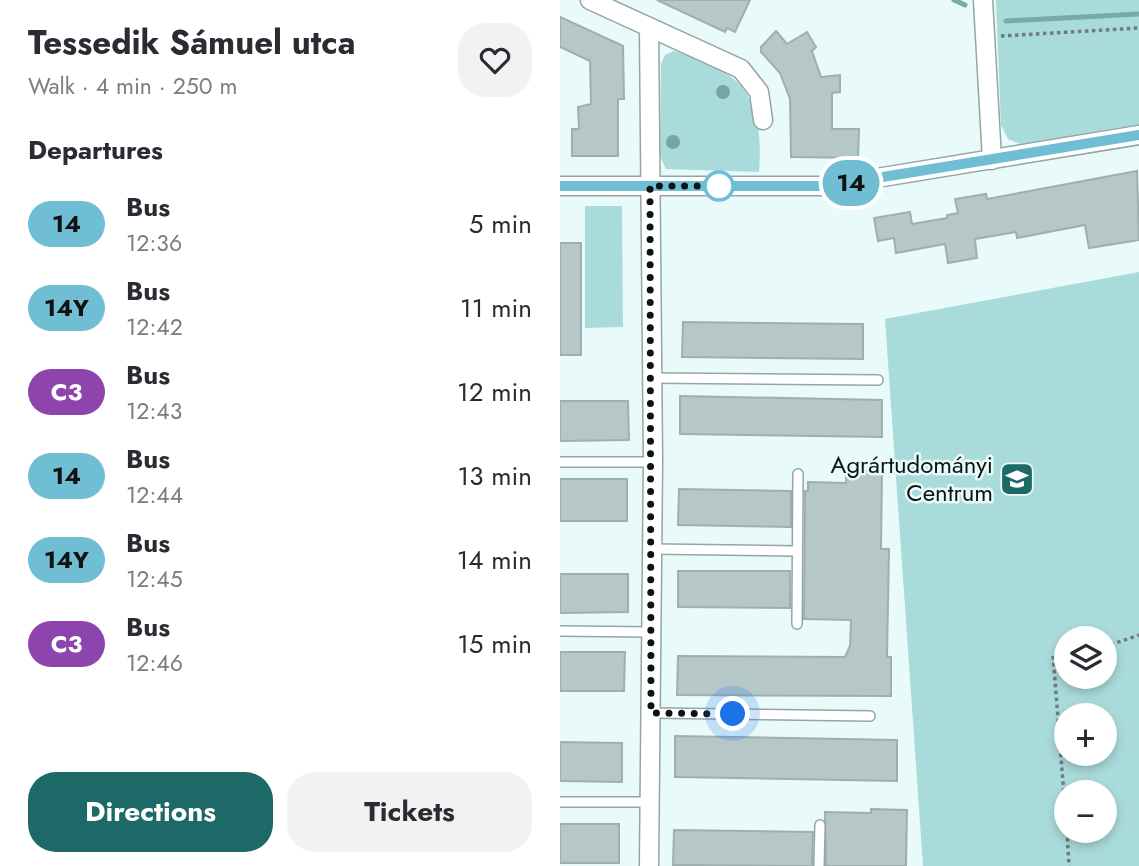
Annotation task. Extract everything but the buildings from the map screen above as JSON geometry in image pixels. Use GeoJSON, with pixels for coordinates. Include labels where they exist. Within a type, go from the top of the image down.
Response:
{"type":"FeatureCollection","features":[{"type":"Feature","properties":{"kind":"street"},"geometry":{"type":"LineString","coordinates":[[590,0],[741,69],[759,92],[763,120]]}},
{"type":"Feature","properties":{"kind":"street"},"geometry":{"type":"LineString","coordinates":[[983,0],[992,160]]}},
{"type":"Feature","properties":{"kind":"street"},"geometry":{"type":"LineString","coordinates":[[649,27],[653,462],[649,866]]}},
{"type":"Feature","properties":{"kind":"street"},"geometry":{"type":"LineString","coordinates":[[560,186],[828,186],[860,183],[1139,135]]}},
{"type":"Feature","properties":{"kind":"lane"},"geometry":{"type":"LineString","coordinates":[[652,378],[878,380]]}},
{"type":"Feature","properties":{"kind":"lane"},"geometry":{"type":"LineString","coordinates":[[560,462],[653,462]]}},
{"type":"Feature","properties":{"kind":"lane"},"geometry":{"type":"LineString","coordinates":[[797,474],[797,624]]}},
{"type":"Feature","properties":{"kind":"lane"},"geometry":{"type":"LineString","coordinates":[[652,549],[797,551]]}},
{"type":"Feature","properties":{"kind":"lane"},"geometry":{"type":"LineString","coordinates":[[560,631],[652,632]]}},
{"type":"Feature","properties":{"kind":"lane"},"geometry":{"type":"LineString","coordinates":[[651,713],[870,716]]}},
{"type":"Feature","properties":{"kind":"lane"},"geometry":{"type":"LineString","coordinates":[[560,802],[650,802]]}},
{"type":"Feature","properties":{"kind":"lane"},"geometry":{"type":"LineString","coordinates":[[818,866],[820,825]]}},
{"type":"Feature","properties":{"kind":"path"},"geometry":{"type":"LineString","coordinates":[[985,34],[1139,28]]}},
{"type":"Feature","properties":{"kind":"path"},"geometry":{"type":"LineString","coordinates":[[1117,643],[1139,635]]}},
{"type":"Feature","properties":{"kind":"path"},"geometry":{"type":"LineString","coordinates":[[1056,689],[1063,780]]}},
{"type":"Feature","properties":{"kind":"path"},"geometry":{"type":"LineString","coordinates":[[1068,843],[1069,866]]}},
{"type":"Feature","properties":{"kind":"shaded area"},"geometry":{"type":"Polygon","coordinates":[[[996,0],[1139,0],[1139,126],[1020,144],[1008,139],[1001,125],[996,0]]]}},
{"type":"Feature","properties":{"kind":"shaded area"},"geometry":{"type":"Polygon","coordinates":[[[674,51],[718,68],[745,92],[758,125],[759,172],[666,169],[660,156],[661,64],[665,55],[674,51]]]}},
{"type":"Feature","properties":{"kind":"shaded area"},"geometry":{"type":"Polygon","coordinates":[[[585,206],[622,206],[623,327],[585,328],[585,206]]]}},
{"type":"Feature","properties":{"kind":"shaded area","name":"Agrártudományi Centrum"},"geometry":{"type":"Polygon","coordinates":[[[1139,272],[1139,866],[923,866],[885,319],[1139,272]]]}},
{"type":"Feature","properties":{"kind":"waterway"},"geometry":{"type":"LineString","coordinates":[[954,0],[965,5]]}},
{"type":"Feature","properties":{"kind":"waterway"},"geometry":{"type":"LineString","coordinates":[[1006,21],[1139,14]]}},
{"type":"Feature","properties":{"kind":"bus line","name":"14"},"geometry":{"type":"LineString","coordinates":[[560,186],[828,186],[860,183],[1139,135]]}},
{"type":"Feature","properties":{"kind":"place","name":"Agrártudományi Centrum"},"geometry":{"type":"Point","coordinates":[1017,479]}},
{"type":"Feature","properties":{"kind":"route"},"geometry":{"type":"LineString","coordinates":[[719,186],[727,186],[650,186],[653,462],[651,713],[733,714]]}}]}
